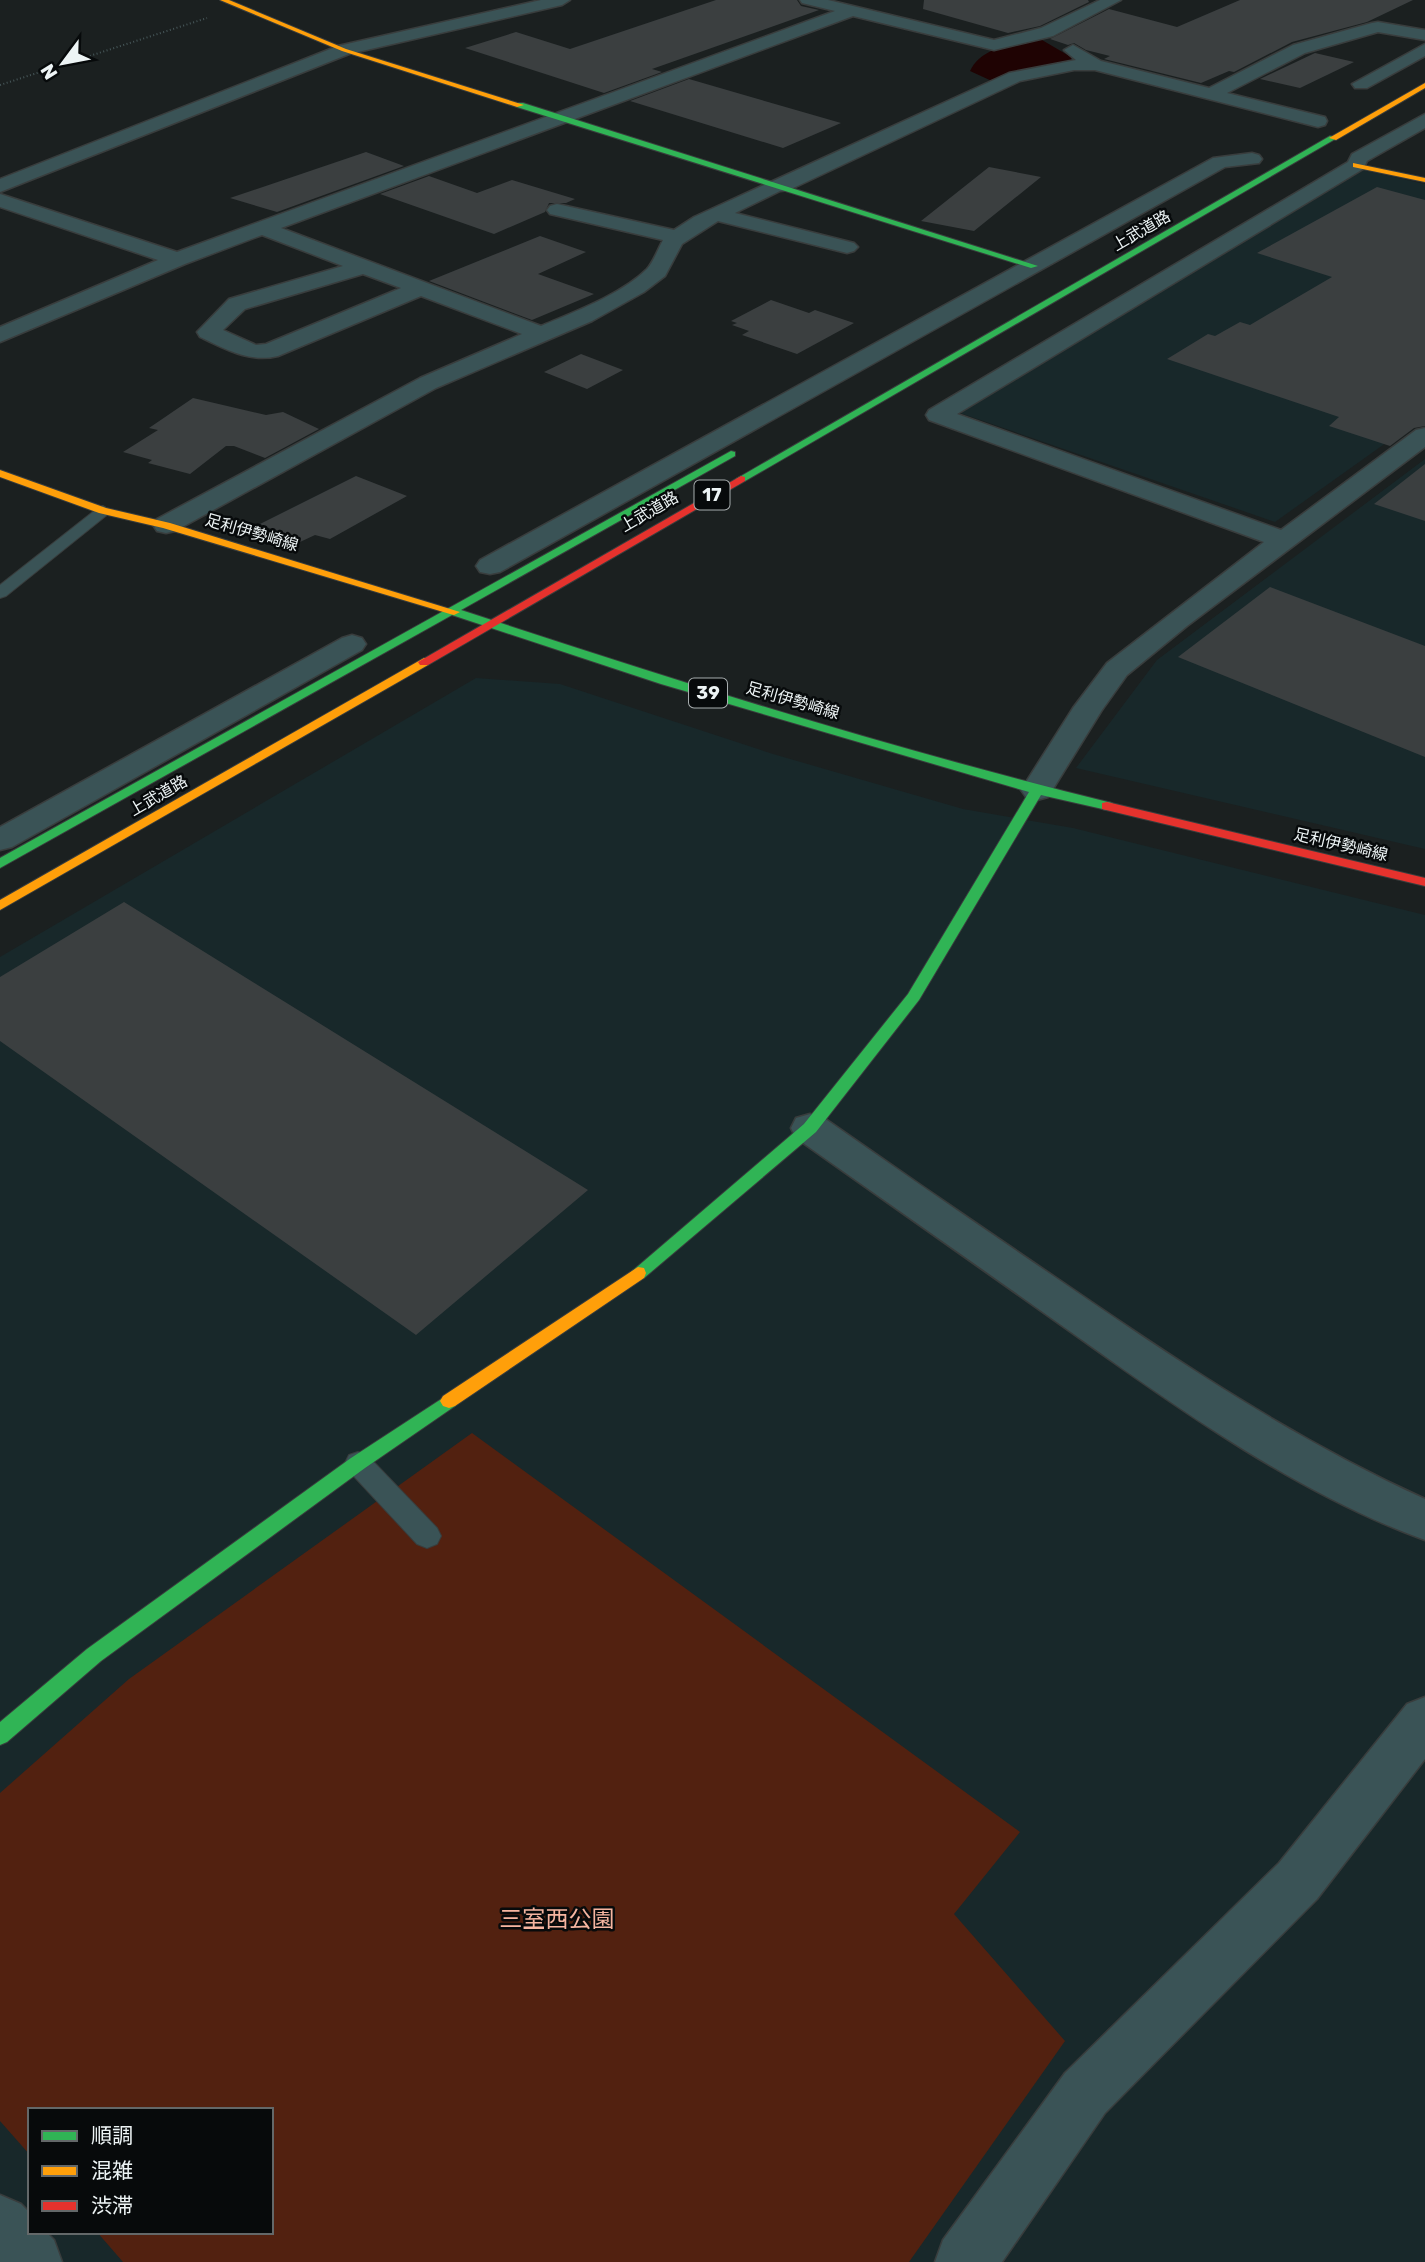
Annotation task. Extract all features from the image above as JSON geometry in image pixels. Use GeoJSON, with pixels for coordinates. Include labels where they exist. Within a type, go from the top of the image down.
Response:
{"type":"FeatureCollection","features":[{"type":"Feature","properties":{"kind":"main road"},"geometry":{"type":"LineString","coordinates":[[223,0],[344,50],[1034,266]]}},
{"type":"Feature","properties":{"kind":"main road"},"geometry":{"type":"LineString","coordinates":[[1360,100],[1425,64]]}},
{"type":"Feature","properties":{"kind":"main road","name":"上武道路"},"geometry":{"type":"LineString","coordinates":[[0,906],[1425,85]]}},
{"type":"Feature","properties":{"kind":"main road"},"geometry":{"type":"LineString","coordinates":[[1296,134],[1323,119]]}},
{"type":"Feature","properties":{"kind":"main road","name":"上武道路"},"geometry":{"type":"LineString","coordinates":[[915,349],[1257,156]]}},
{"type":"Feature","properties":{"kind":"main road"},"geometry":{"type":"LineString","coordinates":[[1356,165],[1425,180]]}},
{"type":"Feature","properties":{"kind":"main road","name":"上武道路"},"geometry":{"type":"LineString","coordinates":[[0,864],[451,612],[652,487],[747,445]]}},
{"type":"Feature","properties":{"kind":"main road","name":"足利伊勢崎線"},"geometry":{"type":"LineString","coordinates":[[0,473],[103,511],[166,525],[424,601],[665,681],[1037,790],[1425,882]]}},
{"type":"Feature","properties":{"kind":"main road"},"geometry":{"type":"LineString","coordinates":[[0,1735],[94,1656],[358,1463],[637,1274],[810,1128],[914,997],[1037,790]]}},
{"type":"Feature","properties":{"kind":"street"},"geometry":{"type":"LineString","coordinates":[[0,186],[344,50],[562,0]]}},
{"type":"Feature","properties":{"kind":"street"},"geometry":{"type":"LineString","coordinates":[[807,0],[993,45],[1046,32],[1112,0]]}},
{"type":"Feature","properties":{"kind":"street"},"geometry":{"type":"LineString","coordinates":[[0,335],[177,258],[851,11]]}},
{"type":"Feature","properties":{"kind":"street"},"geometry":{"type":"LineString","coordinates":[[1211,94],[1299,49],[1365,30],[1392,27],[1425,35]]}},
{"type":"Feature","properties":{"kind":"street"},"geometry":{"type":"LineString","coordinates":[[1046,32],[1048,37],[1095,65]]}},
{"type":"Feature","properties":{"kind":"street"},"geometry":{"type":"LineString","coordinates":[[1381,89],[1361,84],[1425,49]]}},
{"type":"Feature","properties":{"kind":"street"},"geometry":{"type":"LineString","coordinates":[[979,54],[1003,61]]}},
{"type":"Feature","properties":{"kind":"street"},"geometry":{"type":"LineString","coordinates":[[166,525],[428,383],[584,316],[636,287],[657,271],[673,240],[716,214],[1015,77],[1074,65],[1095,65],[1323,119]]}},
{"type":"Feature","properties":{"kind":"street"},"geometry":{"type":"LineString","coordinates":[[1284,540],[938,415],[1356,165],[1359,158],[1425,120]]}},
{"type":"Feature","properties":{"kind":"street"},"geometry":{"type":"LineString","coordinates":[[490,566],[652,487],[1034,266],[1220,162],[1257,156]]}},
{"type":"Feature","properties":{"kind":"street"},"geometry":{"type":"LineString","coordinates":[[19,162],[39,170]]}},
{"type":"Feature","properties":{"kind":"street"},"geometry":{"type":"LineString","coordinates":[[0,200],[177,258]]}},
{"type":"Feature","properties":{"kind":"street"},"geometry":{"type":"LineString","coordinates":[[556,210],[677,237]]}},
{"type":"Feature","properties":{"kind":"street"},"geometry":{"type":"LineString","coordinates":[[716,214],[847,247]]}},
{"type":"Feature","properties":{"kind":"street"},"geometry":{"type":"LineString","coordinates":[[260,227],[541,334]]}},
{"type":"Feature","properties":{"kind":"street"},"geometry":{"type":"LineString","coordinates":[[363,267],[237,304],[208,332],[253,352],[270,351],[419,289]]}},
{"type":"Feature","properties":{"kind":"street"},"geometry":{"type":"LineString","coordinates":[[1037,790],[1088,708],[1117,669],[1145,645],[1425,436]]}},
{"type":"Feature","properties":{"kind":"street"},"geometry":{"type":"LineString","coordinates":[[0,840],[352,644]]}},
{"type":"Feature","properties":{"kind":"street"},"geometry":{"type":"LineString","coordinates":[[123,772],[182,762]]}},
{"type":"Feature","properties":{"kind":"street"},"geometry":{"type":"LineString","coordinates":[[810,1128],[1170,1379],[1258,1435],[1349,1485],[1425,1520]]}},
{"type":"Feature","properties":{"kind":"street"},"geometry":{"type":"LineString","coordinates":[[965,2262],[1085,2093],[1298,1881],[1425,1720]]}},
{"type":"Feature","properties":{"kind":"street"},"geometry":{"type":"LineString","coordinates":[[0,2225],[32,2262]]}},
{"type":"Feature","properties":{"kind":"lane"},"geometry":{"type":"LineString","coordinates":[[0,593],[103,511]]}},
{"type":"Feature","properties":{"kind":"lane"},"geometry":{"type":"LineString","coordinates":[[358,1463],[427,1536]]}},
{"type":"Feature","properties":{"kind":"path"},"geometry":{"type":"LineString","coordinates":[[0,85],[241,7]]}},
{"type":"Feature","properties":{"kind":"shaded area"},"geometry":{"type":"Polygon","coordinates":[[[1035,39],[1042,40],[1071,57],[1072,63],[994,82],[970,71],[975,63],[990,52],[1035,39]]]}},
{"type":"Feature","properties":{"kind":"shaded area"},"geometry":{"type":"Polygon","coordinates":[[[1363,170],[1425,184],[1425,415],[1275,522],[960,413],[1363,170]]]}},
{"type":"Feature","properties":{"kind":"shaded area"},"geometry":{"type":"Polygon","coordinates":[[[1425,459],[1425,849],[1076,768],[1157,660],[1425,459]]]}},
{"type":"Feature","properties":{"kind":"shaded area"},"geometry":{"type":"Polygon","coordinates":[[[476,678],[560,684],[773,754],[963,809],[1073,828],[1425,915],[1425,2262],[0,2262],[0,957],[476,678]]]}},
{"type":"Feature","properties":{"kind":"green space","name":"三室西公園"},"geometry":{"type":"Polygon","coordinates":[[[472,1433],[1020,1832],[954,1914],[1065,2041],[909,2262],[123,2262],[99,2234],[273,2234],[273,2108],[28,2108],[28,2153],[0,2121],[0,1793],[129,1679],[472,1433]]]}},
{"type":"Feature","properties":{"kind":"building"},"geometry":{"type":"Polygon","coordinates":[[[716,0],[797,0],[801,6],[819,10],[652,69],[662,72],[604,93],[465,48],[516,32],[570,49],[716,0]]]}},
{"type":"Feature","properties":{"kind":"building"},"geometry":{"type":"Polygon","coordinates":[[[924,0],[1089,2],[1040,26],[1008,33],[923,9],[924,0]]]}},
{"type":"Feature","properties":{"kind":"building"},"geometry":{"type":"Polygon","coordinates":[[[1240,0],[1413,0],[1367,22],[1292,42],[1234,72],[1229,71],[1201,83],[1104,59],[1110,56],[1086,50],[1074,43],[1068,45],[1050,39],[1109,9],[1177,27],[1240,0]]]}},
{"type":"Feature","properties":{"kind":"building"},"geometry":{"type":"Polygon","coordinates":[[[1315,53],[1354,62],[1300,88],[1260,79],[1315,53]]]}},
{"type":"Feature","properties":{"kind":"building"},"geometry":{"type":"Polygon","coordinates":[[[689,79],[841,123],[783,148],[630,101],[689,79]]]}},
{"type":"Feature","properties":{"kind":"building"},"geometry":{"type":"Polygon","coordinates":[[[366,152],[404,166],[277,212],[230,198],[366,152]]]}},
{"type":"Feature","properties":{"kind":"building"},"geometry":{"type":"Polygon","coordinates":[[[989,167],[1041,177],[974,231],[921,221],[989,167]]]}},
{"type":"Feature","properties":{"kind":"building"},"geometry":{"type":"Polygon","coordinates":[[[429,176],[477,193],[512,180],[575,199],[566,203],[549,203],[545,212],[494,234],[380,194],[429,176]]]}},
{"type":"Feature","properties":{"kind":"building"},"geometry":{"type":"Polygon","coordinates":[[[1377,187],[1425,200],[1425,426],[1414,428],[1390,446],[1329,426],[1339,417],[1167,359],[1208,334],[1215,336],[1240,322],[1250,325],[1332,277],[1257,253],[1377,187]]]}},
{"type":"Feature","properties":{"kind":"building"},"geometry":{"type":"Polygon","coordinates":[[[540,236],[586,252],[538,274],[594,294],[532,320],[429,281],[540,236]]]}},
{"type":"Feature","properties":{"kind":"building"},"geometry":{"type":"Polygon","coordinates":[[[771,300],[809,313],[815,310],[854,323],[797,354],[742,335],[749,331],[732,325],[737,323],[731,321],[771,300]]]}},
{"type":"Feature","properties":{"kind":"building"},"geometry":{"type":"Polygon","coordinates":[[[581,354],[623,370],[587,389],[544,372],[581,354]]]}},
{"type":"Feature","properties":{"kind":"building"},"geometry":{"type":"Polygon","coordinates":[[[193,398],[266,415],[283,412],[319,429],[265,458],[234,446],[226,446],[190,474],[148,463],[152,460],[123,452],[158,430],[149,428],[193,398]]]}},
{"type":"Feature","properties":{"kind":"building"},"geometry":{"type":"Polygon","coordinates":[[[1425,464],[1425,521],[1374,504],[1425,464]]]}},
{"type":"Feature","properties":{"kind":"building"},"geometry":{"type":"Polygon","coordinates":[[[356,476],[407,496],[330,539],[315,535],[300,542],[260,524],[356,476]]]}},
{"type":"Feature","properties":{"kind":"building"},"geometry":{"type":"Polygon","coordinates":[[[1270,587],[1425,646],[1425,757],[1178,657],[1270,587]]]}},
{"type":"Feature","properties":{"kind":"building"},"geometry":{"type":"Polygon","coordinates":[[[124,902],[588,1190],[416,1335],[0,1041],[0,977],[124,902]]]}},
{"type":"Feature","properties":{"kind":"traffic: fast"},"geometry":{"type":"LineString","coordinates":[[520,105],[1034,266]]}},
{"type":"Feature","properties":{"kind":"traffic: fast"},"geometry":{"type":"LineString","coordinates":[[741,479],[1333,138]]}},
{"type":"Feature","properties":{"kind":"traffic: fast"},"geometry":{"type":"LineString","coordinates":[[0,864],[731,454]]}},
{"type":"Feature","properties":{"kind":"traffic: fast"},"geometry":{"type":"LineString","coordinates":[[454,612],[665,681],[1037,790],[1107,806]]}},
{"type":"Feature","properties":{"kind":"traffic: fast"},"geometry":{"type":"LineString","coordinates":[[638,1273],[810,1128],[914,997],[1037,790]]}},
{"type":"Feature","properties":{"kind":"traffic: fast"},"geometry":{"type":"LineString","coordinates":[[0,1735],[94,1655],[358,1463],[449,1401]]}},
{"type":"Feature","properties":{"kind":"traffic: slow"},"geometry":{"type":"LineString","coordinates":[[223,0],[344,50],[520,105]]}},
{"type":"Feature","properties":{"kind":"traffic: slow"},"geometry":{"type":"LineString","coordinates":[[1333,138],[1425,85]]}},
{"type":"Feature","properties":{"kind":"traffic: slow"},"geometry":{"type":"LineString","coordinates":[[1356,165],[1425,180]]}},
{"type":"Feature","properties":{"kind":"traffic: slow"},"geometry":{"type":"LineString","coordinates":[[0,473],[103,511],[166,525],[454,612]]}},
{"type":"Feature","properties":{"kind":"traffic: slow"},"geometry":{"type":"LineString","coordinates":[[0,906],[424,662]]}},
{"type":"Feature","properties":{"kind":"traffic: slow"},"geometry":{"type":"LineString","coordinates":[[449,1401],[638,1273]]}},
{"type":"Feature","properties":{"kind":"traffic: jam"},"geometry":{"type":"LineString","coordinates":[[424,662],[741,479]]}},
{"type":"Feature","properties":{"kind":"traffic: jam"},"geometry":{"type":"LineString","coordinates":[[1107,806],[1425,882]]}}]}
